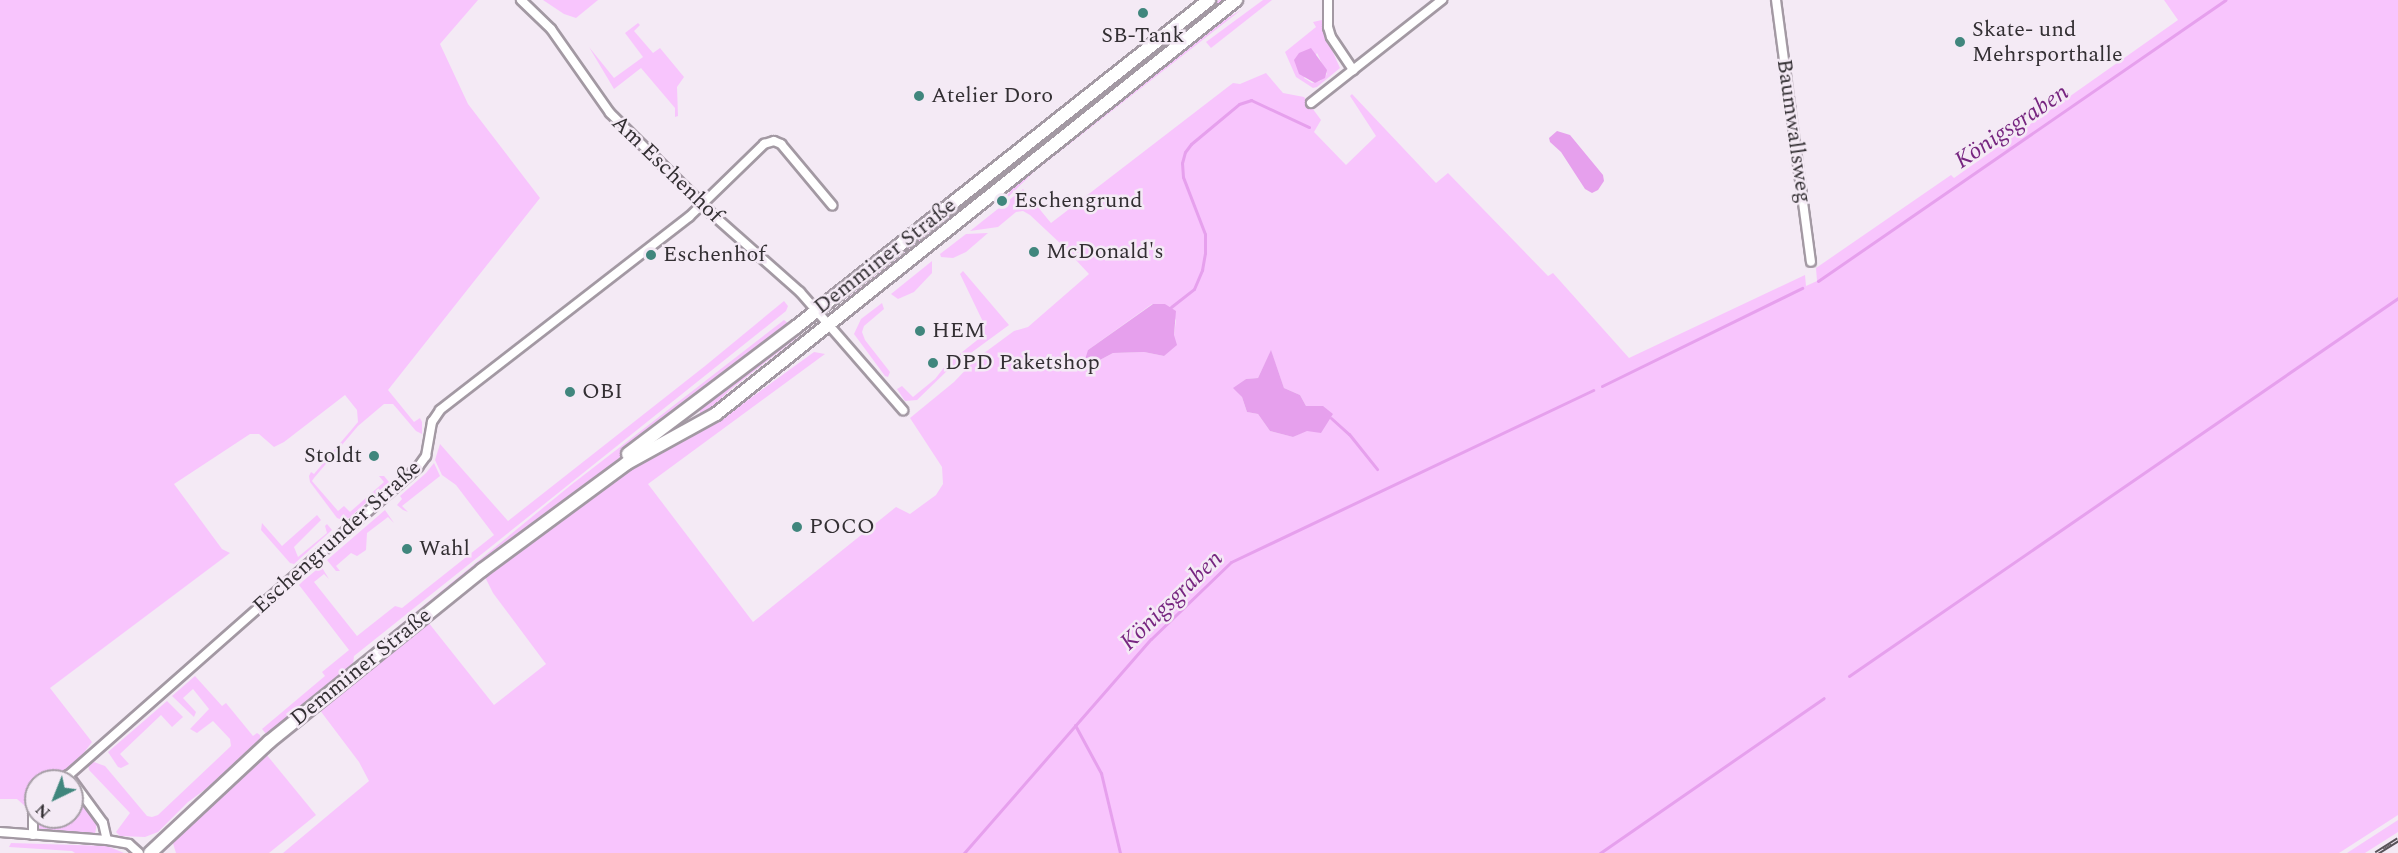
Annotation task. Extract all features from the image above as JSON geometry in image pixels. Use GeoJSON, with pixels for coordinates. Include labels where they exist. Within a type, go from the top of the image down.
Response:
{"type":"FeatureCollection","features":[{"type":"Feature","properties":{"kind":"main road","name":"Demminer Straße"},"geometry":{"type":"LineString","coordinates":[[150,853],[315,704],[561,510],[615,464],[816,310],[1209,0]]}},
{"type":"Feature","properties":{"kind":"main road","name":"Demminer Straße"},"geometry":{"type":"LineString","coordinates":[[561,510],[645,452],[716,414],[1236,0]]}},
{"type":"Feature","properties":{"kind":"street","name":"Am Eschenhof"},"geometry":{"type":"LineString","coordinates":[[522,0],[551,29],[609,114],[702,204],[789,282],[829,326]]}},
{"type":"Feature","properties":{"kind":"street"},"geometry":{"type":"LineString","coordinates":[[1328,0],[1328,27],[1331,37],[1353,70]]}},
{"type":"Feature","properties":{"kind":"street"},"geometry":{"type":"LineString","coordinates":[[1311,104],[1442,0]]}},
{"type":"Feature","properties":{"kind":"street","name":"Baumwallsweg"},"geometry":{"type":"LineString","coordinates":[[1776,0],[1811,262]]}},
{"type":"Feature","properties":{"kind":"street"},"geometry":{"type":"LineString","coordinates":[[702,204],[764,144],[774,141],[783,146],[832,205]]}},
{"type":"Feature","properties":{"kind":"street","name":"Eschengrunder Straße"},"geometry":{"type":"LineString","coordinates":[[75,769],[418,467],[426,456],[432,422],[440,410],[689,217],[702,204]]}},
{"type":"Feature","properties":{"kind":"street","name":"Demminer Straße"},"geometry":{"type":"LineString","coordinates":[[829,326],[903,410]]}},
{"type":"Feature","properties":{"kind":"street","name":"Eschengrunder Straße"},"geometry":{"type":"LineString","coordinates":[[84,800],[103,823],[107,840]]}},
{"type":"Feature","properties":{"kind":"street"},"geometry":{"type":"LineString","coordinates":[[33,829],[33,835]]}},
{"type":"Feature","properties":{"kind":"street"},"geometry":{"type":"LineString","coordinates":[[0,832],[107,840],[129,844],[139,853]]}},
{"type":"Feature","properties":{"kind":"shaded area"},"geometry":{"type":"Polygon","coordinates":[[[0,0],[478,0],[440,44],[468,104],[540,198],[388,390],[414,422],[420,418],[422,434],[416,431],[393,404],[384,404],[358,426],[312,481],[338,511],[344,506],[350,512],[384,482],[379,476],[384,476],[389,482],[349,518],[342,520],[337,518],[310,482],[309,476],[311,472],[314,474],[358,422],[357,410],[345,395],[284,442],[274,447],[259,434],[250,434],[174,484],[222,549],[230,553],[50,688],[92,742],[77,762],[67,769],[24,769],[24,805],[17,799],[0,799],[0,0]]]}},
{"type":"Feature","properties":{"kind":"shaded area"},"geometry":{"type":"Polygon","coordinates":[[[543,0],[598,0],[576,18],[564,14],[543,0]]]}},
{"type":"Feature","properties":{"kind":"shaded area"},"geometry":{"type":"Polygon","coordinates":[[[1219,0],[1227,0],[934,231],[849,303],[846,299],[910,248],[931,227],[1219,0]]]}},
{"type":"Feature","properties":{"kind":"shaded area"},"geometry":{"type":"Polygon","coordinates":[[[1263,0],[1272,0],[1211,48],[1206,42],[1263,0]]]}},
{"type":"Feature","properties":{"kind":"shaded area"},"geometry":{"type":"Polygon","coordinates":[[[2164,0],[2398,0],[2398,815],[2339,853],[283,853],[369,781],[359,762],[319,709],[428,622],[494,705],[546,664],[493,593],[485,577],[565,514],[659,448],[719,421],[814,352],[825,354],[648,484],[753,622],[896,507],[910,514],[936,495],[943,484],[942,467],[910,418],[954,382],[976,359],[1014,331],[1028,327],[1089,274],[1062,245],[1023,211],[1016,212],[998,227],[970,231],[1023,189],[1051,223],[1233,83],[1240,84],[1266,73],[1283,93],[1304,97],[1321,120],[1314,132],[1346,165],[1376,136],[1350,96],[1352,94],[1436,183],[1448,173],[1548,276],[1553,273],[1629,358],[1805,275],[1806,286],[1817,281],[1816,268],[1951,175],[1954,178],[2178,20],[2164,0]],[[1152,304],[1088,350],[1098,361],[1113,353],[1144,352],[1164,356],[1174,335],[1176,320],[1165,304],[1152,304]],[[1271,351],[1258,378],[1246,379],[1234,388],[1242,397],[1247,412],[1258,414],[1270,431],[1293,437],[1307,430],[1323,406],[1306,406],[1300,395],[1284,388],[1271,351]]]}},
{"type":"Feature","properties":{"kind":"shaded area"},"geometry":{"type":"Polygon","coordinates":[[[1241,10],[1035,171],[1005,198],[1021,178],[1217,24],[1241,10]]]}},
{"type":"Feature","properties":{"kind":"shaded area"},"geometry":{"type":"Polygon","coordinates":[[[1322,20],[1323,30],[1340,68],[1313,88],[1296,77],[1285,52],[1316,27],[1313,22],[1322,20]],[[1317,53],[1304,78],[1312,83],[1320,81],[1327,74],[1317,53]]]}},
{"type":"Feature","properties":{"kind":"shaded area"},"geometry":{"type":"Polygon","coordinates":[[[638,23],[640,25],[634,31],[653,53],[660,48],[684,77],[677,87],[678,116],[675,117],[675,108],[641,68],[614,89],[589,47],[614,78],[643,57],[625,33],[638,23]]]}},
{"type":"Feature","properties":{"kind":"shaded area"},"geometry":{"type":"Polygon","coordinates":[[[1311,48],[1327,70],[1325,78],[1315,83],[1299,74],[1294,60],[1299,53],[1311,48]]]}},
{"type":"Feature","properties":{"kind":"shaded area"},"geometry":{"type":"Polygon","coordinates":[[[1557,131],[1570,135],[1603,175],[1604,181],[1598,190],[1592,193],[1585,189],[1561,152],[1550,142],[1549,138],[1557,131]]]}},
{"type":"Feature","properties":{"kind":"shaded area"},"geometry":{"type":"Polygon","coordinates":[[[988,233],[966,252],[953,258],[941,257],[940,254],[966,234],[988,233]]]}},
{"type":"Feature","properties":{"kind":"shaded area"},"geometry":{"type":"Polygon","coordinates":[[[932,261],[932,273],[914,292],[898,299],[891,294],[932,261]]]}},
{"type":"Feature","properties":{"kind":"shaded area"},"geometry":{"type":"Polygon","coordinates":[[[963,271],[1009,325],[949,369],[917,400],[905,401],[897,389],[902,386],[913,397],[935,379],[946,365],[981,337],[985,326],[960,274],[963,271]]]}},
{"type":"Feature","properties":{"kind":"shaded area"},"geometry":{"type":"Polygon","coordinates":[[[784,301],[788,306],[786,311],[354,656],[353,665],[270,735],[266,734],[262,729],[325,676],[322,672],[349,650],[299,585],[303,581],[321,566],[329,579],[324,574],[314,582],[357,636],[395,606],[402,608],[494,535],[456,485],[442,475],[435,460],[440,444],[508,521],[784,301]]]}},
{"type":"Feature","properties":{"kind":"shaded area"},"geometry":{"type":"Polygon","coordinates":[[[882,303],[884,309],[864,326],[862,332],[865,340],[890,372],[888,377],[854,334],[861,319],[882,303]]]}},
{"type":"Feature","properties":{"kind":"shaded area"},"geometry":{"type":"Polygon","coordinates":[[[1153,304],[1165,304],[1176,311],[1174,335],[1177,345],[1164,356],[1144,352],[1113,353],[1098,361],[1084,363],[1088,350],[1153,304]]]}},
{"type":"Feature","properties":{"kind":"shaded area"},"geometry":{"type":"Polygon","coordinates":[[[784,320],[789,324],[781,331],[367,656],[368,651],[571,485],[784,320]]]}},
{"type":"Feature","properties":{"kind":"shaded area"},"geometry":{"type":"Polygon","coordinates":[[[796,334],[798,337],[731,389],[705,414],[700,413],[700,408],[796,334]]]}},
{"type":"Feature","properties":{"kind":"shaded area"},"geometry":{"type":"Polygon","coordinates":[[[1271,350],[1284,388],[1300,395],[1306,406],[1323,406],[1333,414],[1321,433],[1307,431],[1293,437],[1270,431],[1258,414],[1247,412],[1242,397],[1233,388],[1246,379],[1258,378],[1271,350]]]}},
{"type":"Feature","properties":{"kind":"shaded area"},"geometry":{"type":"Polygon","coordinates":[[[434,463],[440,476],[402,506],[408,512],[403,510],[397,505],[402,499],[400,496],[434,463]]]}},
{"type":"Feature","properties":{"kind":"shaded area"},"geometry":{"type":"Polygon","coordinates":[[[385,510],[394,523],[388,517],[367,533],[366,550],[357,556],[351,553],[336,566],[340,571],[336,571],[327,560],[385,510]]]}},
{"type":"Feature","properties":{"kind":"shaded area"},"geometry":{"type":"Polygon","coordinates":[[[317,515],[321,520],[294,547],[298,557],[327,533],[325,526],[327,524],[332,530],[294,564],[290,563],[261,530],[262,523],[282,546],[317,515]]]}},
{"type":"Feature","properties":{"kind":"shaded area"},"geometry":{"type":"Polygon","coordinates":[[[195,676],[222,706],[226,703],[253,736],[257,733],[260,735],[261,743],[225,775],[188,802],[158,832],[145,837],[120,836],[116,832],[130,813],[89,770],[88,765],[91,761],[105,766],[147,816],[152,817],[158,815],[231,746],[230,739],[213,721],[197,733],[190,729],[209,709],[193,689],[183,698],[196,712],[194,717],[172,696],[195,676]]]}},
{"type":"Feature","properties":{"kind":"shaded area"},"geometry":{"type":"Polygon","coordinates":[[[167,701],[183,717],[172,727],[161,715],[120,754],[129,764],[118,767],[108,752],[167,701]]]}},
{"type":"Feature","properties":{"kind":"shaded area"},"geometry":{"type":"Polygon","coordinates":[[[266,754],[316,815],[269,853],[176,853],[172,840],[266,754]]]}},
{"type":"Feature","properties":{"kind":"shaded area"},"geometry":{"type":"Polygon","coordinates":[[[84,805],[97,823],[95,834],[42,831],[40,829],[84,829],[84,805]]]}},
{"type":"Feature","properties":{"kind":"shaded area"},"geometry":{"type":"Polygon","coordinates":[[[2398,820],[2398,832],[2365,853],[2347,853],[2398,820]]]}},
{"type":"Feature","properties":{"kind":"shaded area"},"geometry":{"type":"Polygon","coordinates":[[[11,843],[107,846],[124,853],[75,853],[9,847],[11,843]]]}},
{"type":"Feature","properties":{"kind":"waterway","name":"Königsgraben"},"geometry":{"type":"LineString","coordinates":[[1818,281],[2226,0]]}},
{"type":"Feature","properties":{"kind":"waterway"},"geometry":{"type":"LineString","coordinates":[[1171,307],[1194,289],[1202,270],[1205,253],[1205,234],[1183,177],[1182,163],[1185,152],[1191,144],[1239,104],[1251,100],[1309,127]]}},
{"type":"Feature","properties":{"kind":"waterway","name":"Königsgraben"},"geometry":{"type":"LineString","coordinates":[[1602,386],[1802,288]]}},
{"type":"Feature","properties":{"kind":"waterway"},"geometry":{"type":"LineString","coordinates":[[1849,676],[2398,298]]}},
{"type":"Feature","properties":{"kind":"waterway","name":"Königsgraben"},"geometry":{"type":"LineString","coordinates":[[964,853],[1151,639],[1231,562],[1593,390]]}},
{"type":"Feature","properties":{"kind":"waterway"},"geometry":{"type":"LineString","coordinates":[[1331,418],[1349,434],[1377,469]]}},
{"type":"Feature","properties":{"kind":"waterway"},"geometry":{"type":"LineString","coordinates":[[1600,853],[1824,698]]}},
{"type":"Feature","properties":{"kind":"waterway"},"geometry":{"type":"LineString","coordinates":[[1075,725],[1101,773],[1120,853]]}},
{"type":"Feature","properties":{"kind":"railway"},"geometry":{"type":"LineString","coordinates":[[2376,853],[2398,839]]}},
{"type":"Feature","properties":{"kind":"place","name":"SB-Tank"},"geometry":{"type":"Point","coordinates":[1143,13]}},
{"type":"Feature","properties":{"kind":"place","name":"Skate- und Mehrsporthalle"},"geometry":{"type":"Point","coordinates":[1960,42]}},
{"type":"Feature","properties":{"kind":"place","name":"Atelier Doro"},"geometry":{"type":"Point","coordinates":[919,96]}},
{"type":"Feature","properties":{"kind":"place","name":"Eschengrund"},"geometry":{"type":"Point","coordinates":[1002,201]}},
{"type":"Feature","properties":{"kind":"place","name":"McDonald's"},"geometry":{"type":"Point","coordinates":[1034,252]}},
{"type":"Feature","properties":{"kind":"place","name":"Eschenhof"},"geometry":{"type":"Point","coordinates":[651,255]}},
{"type":"Feature","properties":{"kind":"place","name":"HEM"},"geometry":{"type":"Point","coordinates":[920,331]}},
{"type":"Feature","properties":{"kind":"place","name":"DPD Paketshop"},"geometry":{"type":"Point","coordinates":[933,363]}},
{"type":"Feature","properties":{"kind":"place","name":"OBI"},"geometry":{"type":"Point","coordinates":[570,392]}},
{"type":"Feature","properties":{"kind":"place","name":"Stoldt"},"geometry":{"type":"Point","coordinates":[374,456]}},
{"type":"Feature","properties":{"kind":"place","name":"POCO"},"geometry":{"type":"Point","coordinates":[797,527]}},
{"type":"Feature","properties":{"kind":"place","name":"Wahl"},"geometry":{"type":"Point","coordinates":[407,549]}}]}
